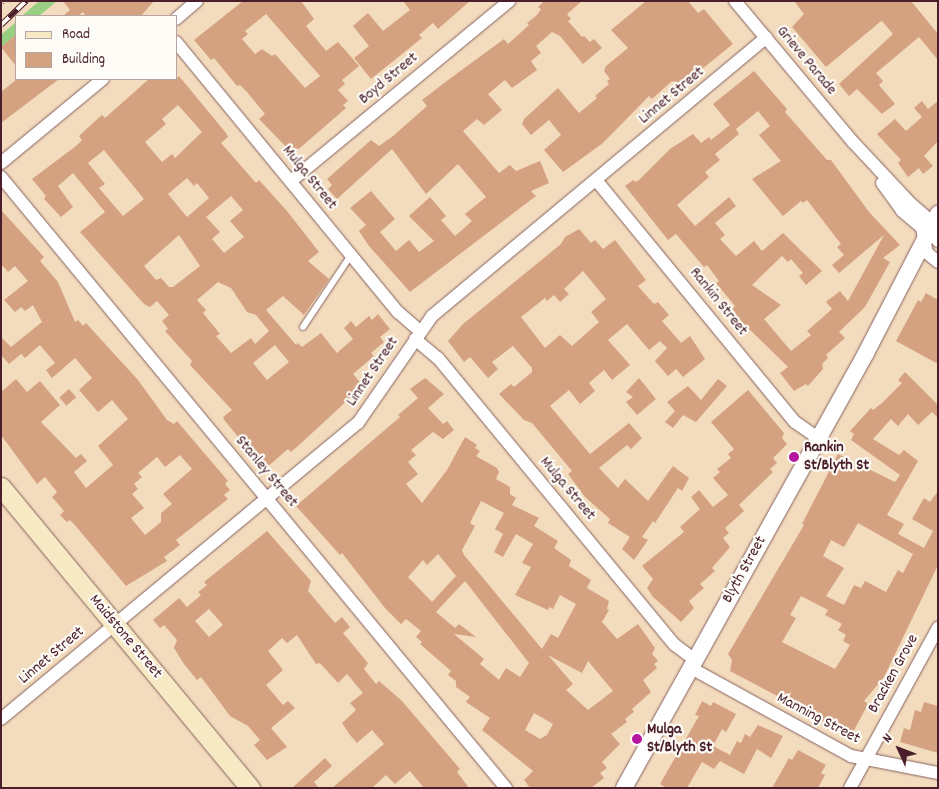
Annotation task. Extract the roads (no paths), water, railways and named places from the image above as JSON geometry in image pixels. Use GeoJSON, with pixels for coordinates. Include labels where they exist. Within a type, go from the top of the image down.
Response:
{"type":"FeatureCollection","features":[{"type":"Feature","properties":{"kind":"main road","name":"Maidstone Street"},"geometry":{"type":"LineString","coordinates":[[1,487],[250,788]]}},
{"type":"Feature","properties":{"kind":"street"},"geometry":{"type":"LineString","coordinates":[[178,17],[197,1]]}},
{"type":"Feature","properties":{"kind":"street","name":"Boyd Street"},"geometry":{"type":"LineString","coordinates":[[291,181],[509,1]]}},
{"type":"Feature","properties":{"kind":"street","name":"Grieve Parade"},"geometry":{"type":"LineString","coordinates":[[735,1],[853,142],[910,203],[934,238]]}},
{"type":"Feature","properties":{"kind":"street","name":"Linnet Street"},"geometry":{"type":"LineString","coordinates":[[1,719],[267,499],[364,416],[417,335],[432,316],[766,38]]}},
{"type":"Feature","properties":{"kind":"street","name":"Mulga Street"},"geometry":{"type":"LineString","coordinates":[[178,44],[417,335],[675,645],[693,664]]}},
{"type":"Feature","properties":{"kind":"street"},"geometry":{"type":"LineString","coordinates":[[1,163],[103,80]]}},
{"type":"Feature","properties":{"kind":"street","name":"Grieve Parade"},"geometry":{"type":"LineString","coordinates":[[853,142],[902,211],[934,238]]}},
{"type":"Feature","properties":{"kind":"street","name":"Stanley Street"},"geometry":{"type":"LineString","coordinates":[[1,177],[506,788]]}},
{"type":"Feature","properties":{"kind":"street","name":"Rankin Street"},"geometry":{"type":"LineString","coordinates":[[596,180],[795,422],[819,439]]}},
{"type":"Feature","properties":{"kind":"street","name":"Blyth Street"},"geometry":{"type":"LineString","coordinates":[[624,788],[866,353],[934,238]]}},
{"type":"Feature","properties":{"kind":"street","name":"Bracken Grove"},"geometry":{"type":"LineString","coordinates":[[850,788],[938,628]]}},
{"type":"Feature","properties":{"kind":"street","name":"Manning Street"},"geometry":{"type":"LineString","coordinates":[[693,664],[851,756],[938,774]]}},
{"type":"Feature","properties":{"kind":"lane"},"geometry":{"type":"LineString","coordinates":[[303,327],[351,255]]}},
{"type":"Feature","properties":{"kind":"railway"},"geometry":{"type":"LineString","coordinates":[[1,25],[26,1]]}},
{"type":"Feature","properties":{"kind":"place","name":"Rankin St/Blyth St"},"geometry":{"type":"Point","coordinates":[794,457]}},
{"type":"Feature","properties":{"kind":"place","name":"Mulga St/Blyth St"},"geometry":{"type":"Point","coordinates":[637,739]}}]}
